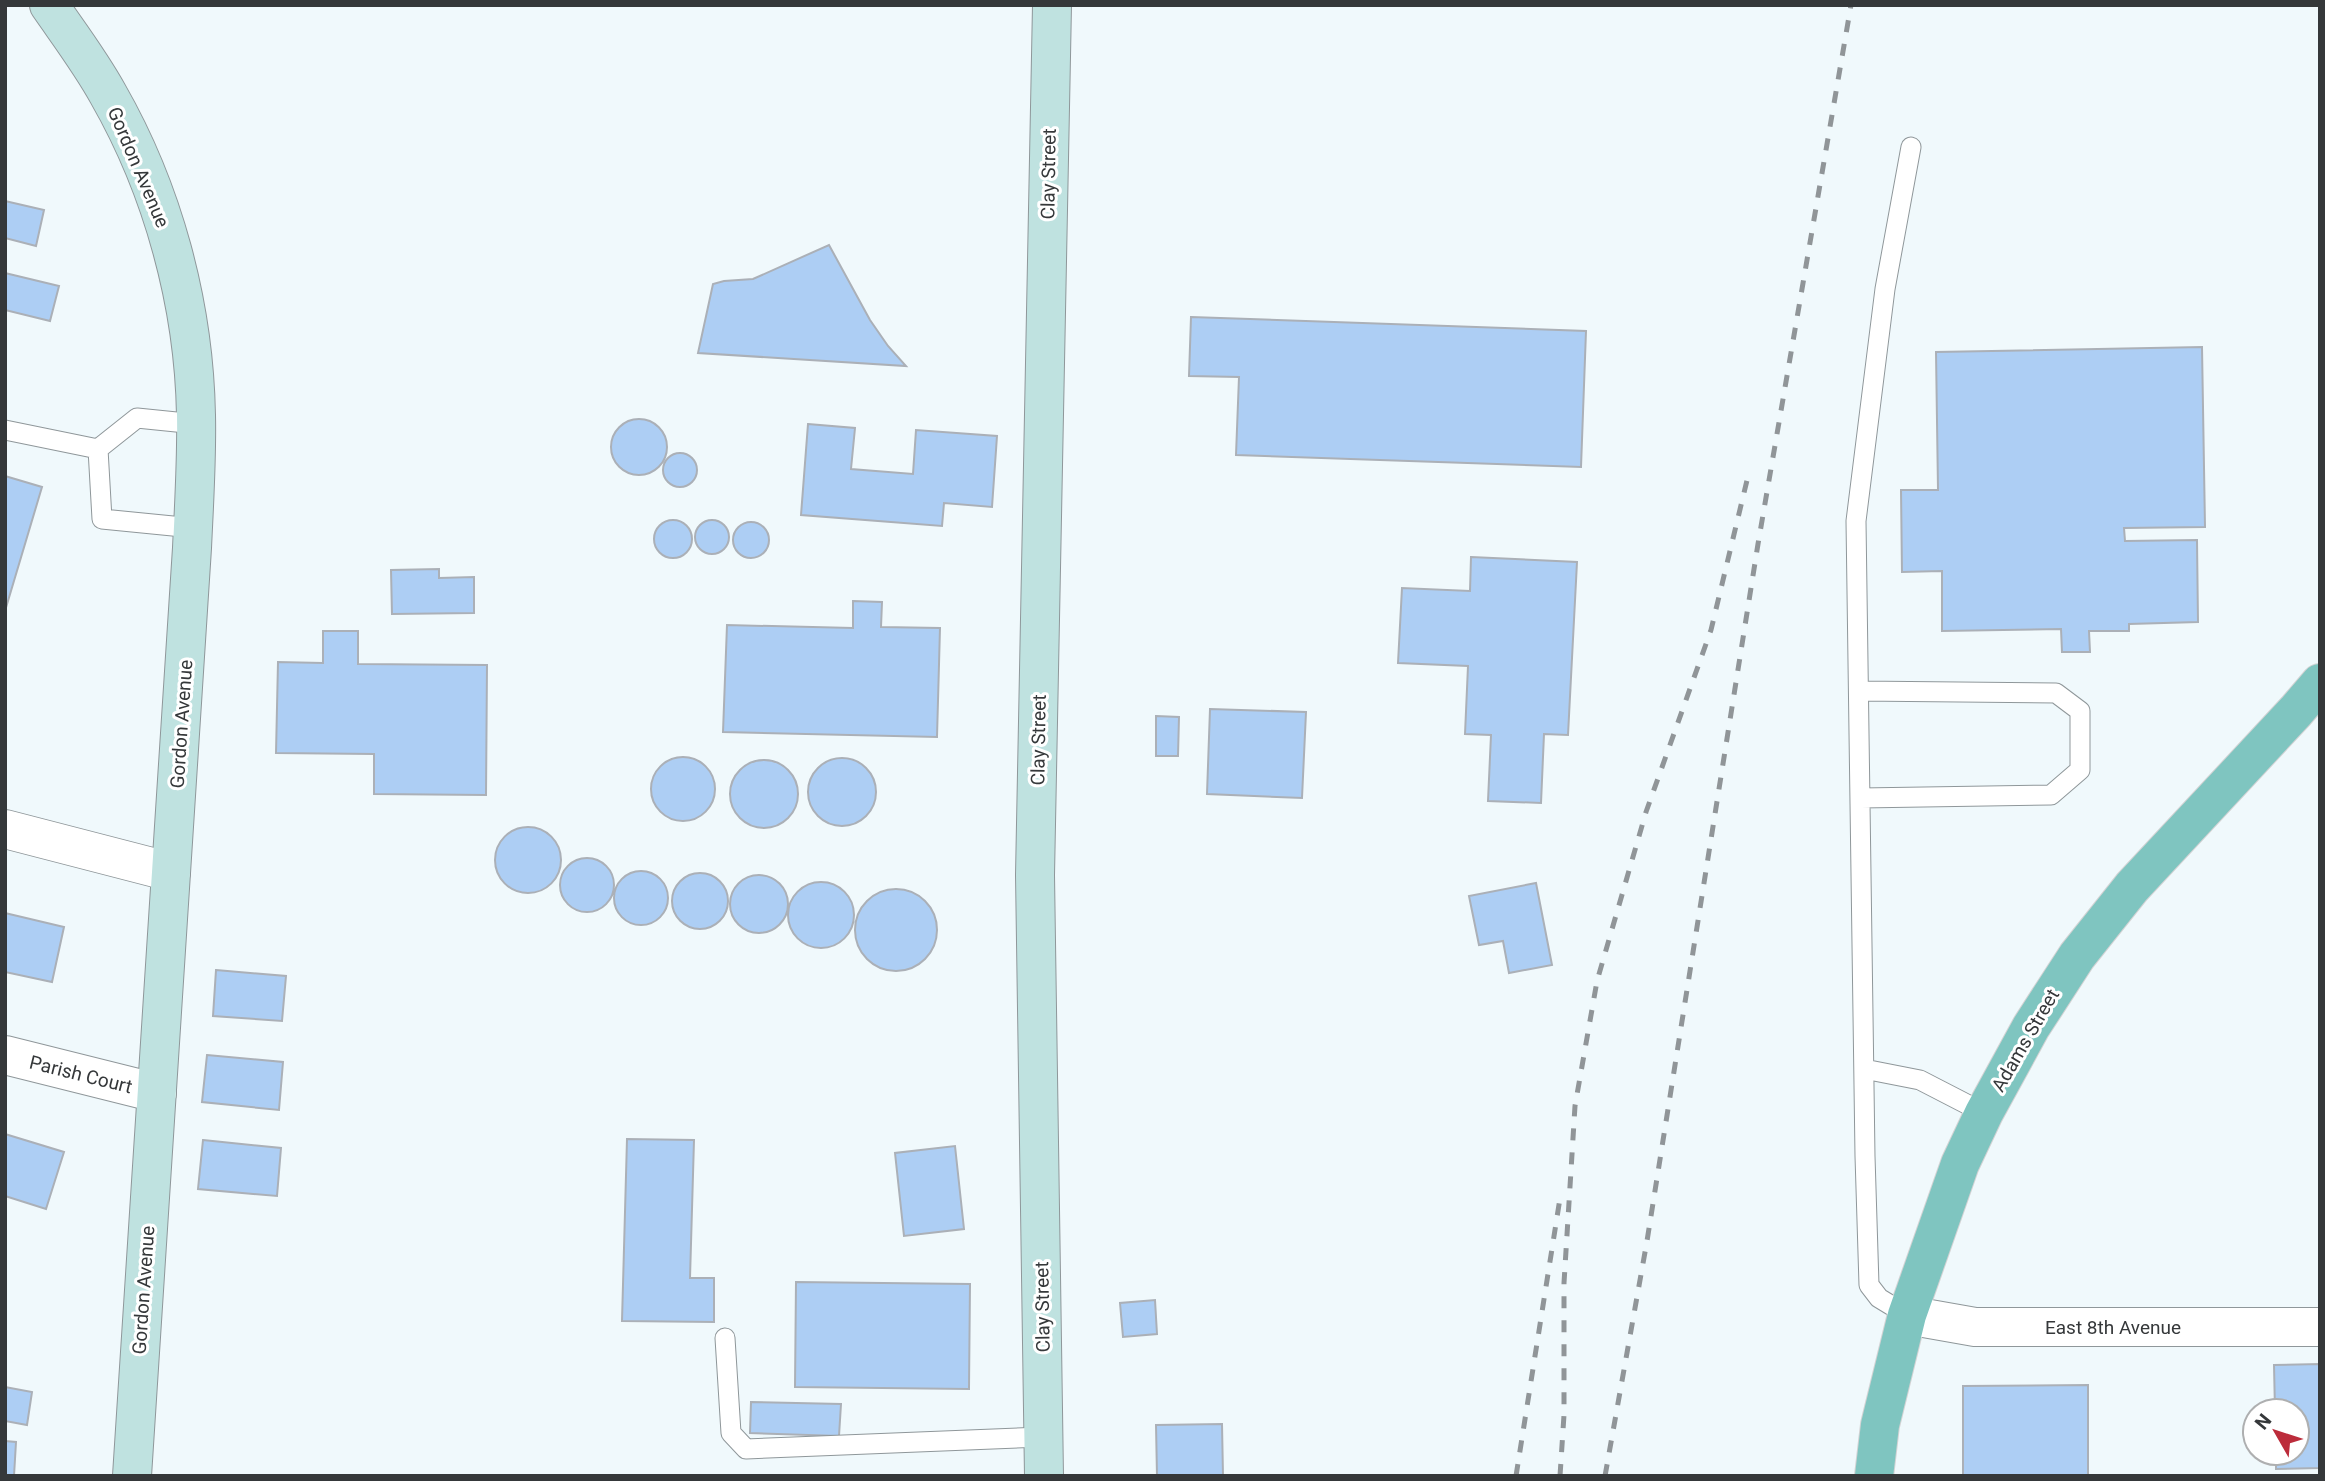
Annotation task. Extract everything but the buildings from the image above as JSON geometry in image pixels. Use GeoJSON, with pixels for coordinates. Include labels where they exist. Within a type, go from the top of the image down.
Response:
{"type":"FeatureCollection","features":[{"type":"Feature","properties":{"kind":"main road","name":"Adams Street"},"geometry":{"type":"LineString","coordinates":[[1874,1476],[1880,1424],[1907,1315],[1960,1164],[1984,1112],[2031,1027],[2077,956],[2132,887],[2320,683]]}},
{"type":"Feature","properties":{"kind":"street","name":"Gordon Avenue"},"geometry":{"type":"LineString","coordinates":[[48,5],[108,94],[138,154],[162,216],[179,281],[191,346],[196,424],[193,528],[132,1476]]}},
{"type":"Feature","properties":{"kind":"street","name":"Clay Street"},"geometry":{"type":"LineString","coordinates":[[1044,1476],[1035,875],[1052,5]]}},
{"type":"Feature","properties":{"kind":"street"},"geometry":{"type":"LineString","coordinates":[[5,829],[171,872]]}},
{"type":"Feature","properties":{"kind":"street","name":"Parish Court"},"geometry":{"type":"LineString","coordinates":[[5,1055],[157,1093]]}},
{"type":"Feature","properties":{"kind":"street","name":"East 8th Avenue"},"geometry":{"type":"LineString","coordinates":[[1907,1315],[1975,1327],[2320,1327]]}},
{"type":"Feature","properties":{"kind":"lane"},"geometry":{"type":"LineString","coordinates":[[1907,1315],[1879,1298],[1869,1285],[1856,520],[1885,289],[1911,147]]}},
{"type":"Feature","properties":{"kind":"lane"},"geometry":{"type":"LineString","coordinates":[[98,449],[137,418],[196,424]]}},
{"type":"Feature","properties":{"kind":"lane"},"geometry":{"type":"LineString","coordinates":[[5,430],[98,449]]}},
{"type":"Feature","properties":{"kind":"lane"},"geometry":{"type":"LineString","coordinates":[[98,449],[102,519],[193,528]]}},
{"type":"Feature","properties":{"kind":"lane"},"geometry":{"type":"LineString","coordinates":[[1859,691],[2056,693],[2080,711],[2080,770],[2051,795],[1861,798]]}},
{"type":"Feature","properties":{"kind":"lane"},"geometry":{"type":"LineString","coordinates":[[1864,1069],[1920,1080],[1984,1112]]}},
{"type":"Feature","properties":{"kind":"lane"},"geometry":{"type":"LineString","coordinates":[[725,1338],[731,1433],[746,1449],[1043,1437]]}},
{"type":"Feature","properties":{"kind":"railway"},"geometry":{"type":"LineString","coordinates":[[1605,1476],[1647,1241],[1758,544],[1851,5]]}},
{"type":"Feature","properties":{"kind":"railway"},"geometry":{"type":"LineString","coordinates":[[1560,1476],[1564,1415],[1564,1283],[1575,1106],[1597,981],[1646,812],[1711,630],[1749,472]]}},
{"type":"Feature","properties":{"kind":"railway"},"geometry":{"type":"LineString","coordinates":[[1516,1476],[1561,1192]]}}]}
